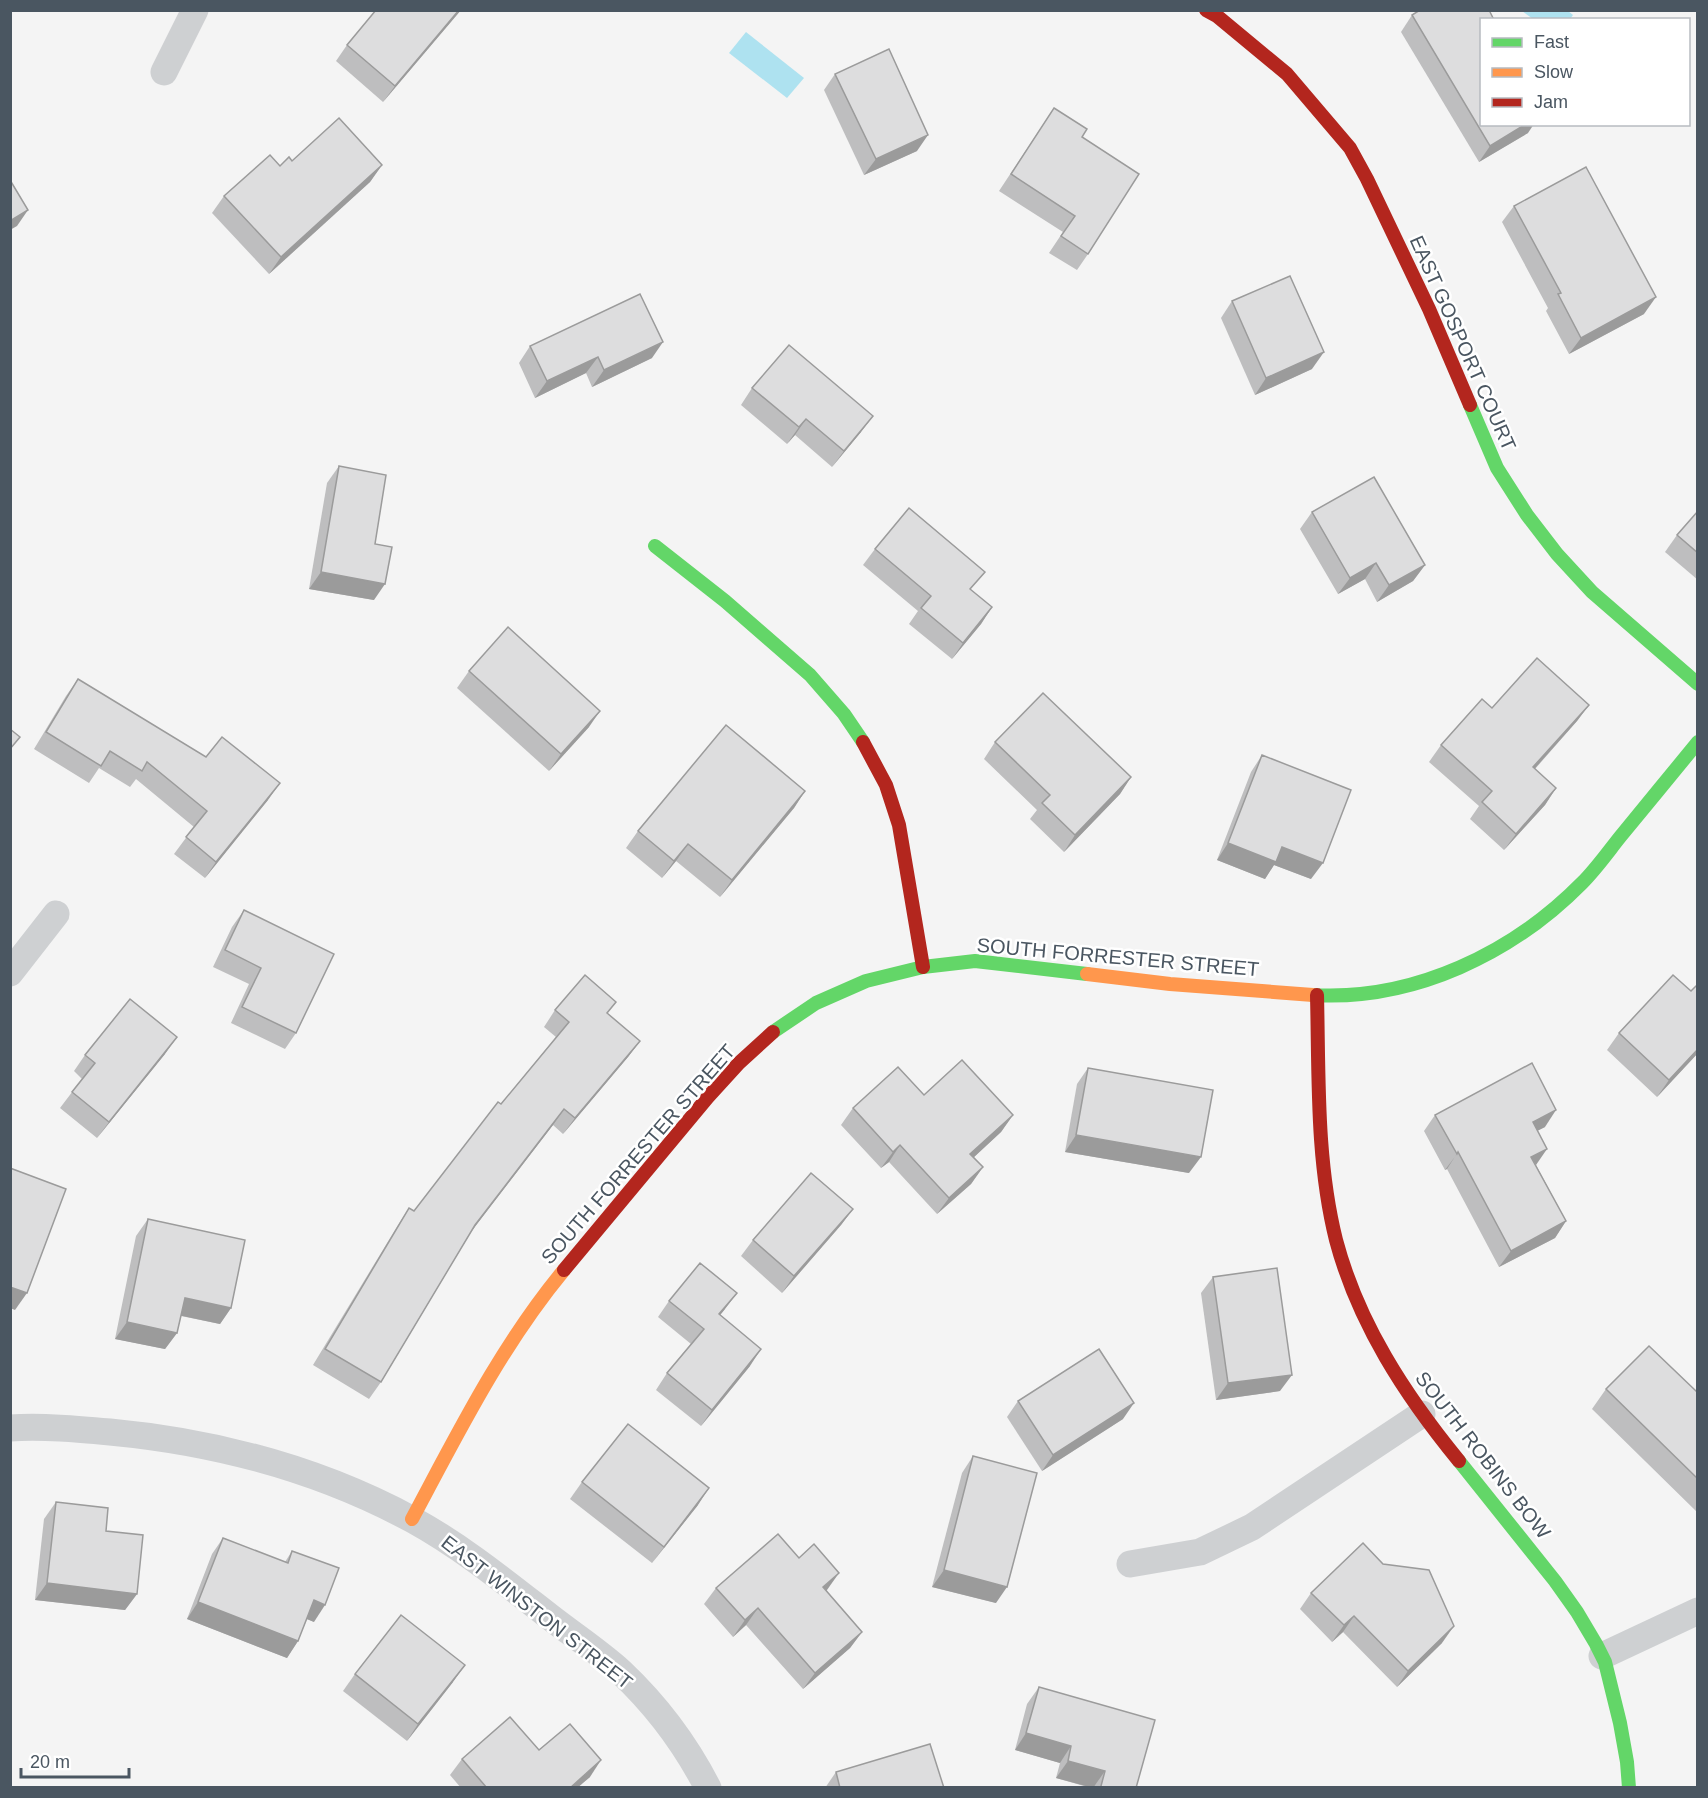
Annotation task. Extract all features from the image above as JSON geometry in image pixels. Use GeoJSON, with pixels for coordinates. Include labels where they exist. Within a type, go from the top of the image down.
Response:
{"type":"FeatureCollection","features":[{"type":"Feature","properties":{"kind":"street"},"geometry":{"type":"LineString","coordinates":[[164,72],[195,10]]}},
{"type":"Feature","properties":{"kind":"street","name":"EAST GOSPORT COURT"},"geometry":{"type":"LineString","coordinates":[[1206,10],[1217,16],[1287,74],[1350,148],[1367,178],[1429,309],[1497,468],[1527,515],[1557,554],[1592,592],[1698,684]]}},
{"type":"Feature","properties":{"kind":"street"},"geometry":{"type":"LineString","coordinates":[[655,546],[724,601],[810,675],[844,714],[866,747],[886,785],[899,825],[923,967]]}},
{"type":"Feature","properties":{"kind":"street","name":"SOUTH FORRESTER STREET"},"geometry":{"type":"LineString","coordinates":[[412,1519],[491,1373],[524,1322],[554,1282],[708,1097],[772,1032],[816,1003],[867,981],[923,967],[975,961],[1170,984],[1317,994],[1368,993],[1417,983],[1459,969],[1500,947],[1540,921],[1583,882],[1698,742]]}},
{"type":"Feature","properties":{"kind":"street"},"geometry":{"type":"LineString","coordinates":[[10,973],[56,914]]}},
{"type":"Feature","properties":{"kind":"street","name":"SOUTH ROBINS BOW"},"geometry":{"type":"LineString","coordinates":[[1317,994],[1321,1134],[1326,1183],[1336,1239],[1348,1275],[1370,1328],[1394,1372],[1422,1414],[1525,1539],[1573,1604],[1602,1656],[1618,1713],[1626,1755],[1629,1788]]}},
{"type":"Feature","properties":{"kind":"street"},"geometry":{"type":"LineString","coordinates":[[1130,1564],[1200,1552],[1252,1527],[1422,1414]]}},
{"type":"Feature","properties":{"kind":"street","name":"EAST WINSTON STREET"},"geometry":{"type":"LineString","coordinates":[[10,1428],[77,1429],[162,1437],[237,1452],[314,1475],[412,1519],[476,1559],[620,1671],[650,1702],[680,1739],[708,1788]]}},
{"type":"Feature","properties":{"kind":"street"},"geometry":{"type":"LineString","coordinates":[[1602,1656],[1698,1611]]}},
{"type":"Feature","properties":{"kind":"water"},"geometry":{"type":"Polygon","coordinates":[[[1522,11],[1568,11],[1573,15],[1571,18],[1532,18],[1522,11]]]}},
{"type":"Feature","properties":{"kind":"water"},"geometry":{"type":"Polygon","coordinates":[[[746,32],[804,78],[787,98],[729,53],[746,32]]]}},
{"type":"Feature","properties":{"kind":"building"},"geometry":{"type":"Polygon","coordinates":[[[376,10],[459,10],[395,86],[347,45],[376,10]]]}},
{"type":"Feature","properties":{"kind":"building"},"geometry":{"type":"Polygon","coordinates":[[[1420,10],[1489,10],[1493,18],[1480,18],[1480,126],[1523,126],[1490,146],[1412,15],[1420,10]]]}},
{"type":"Feature","properties":{"kind":"building"},"geometry":{"type":"Polygon","coordinates":[[[889,49],[928,135],[876,159],[835,74],[889,49]]]}},
{"type":"Feature","properties":{"kind":"building"},"geometry":{"type":"Polygon","coordinates":[[[1054,108],[1087,129],[1082,137],[1139,174],[1088,254],[1061,236],[1075,216],[1011,174],[1054,108]]]}},
{"type":"Feature","properties":{"kind":"building"},"geometry":{"type":"Polygon","coordinates":[[[339,118],[382,165],[281,257],[224,196],[270,155],[280,166],[289,157],[292,161],[339,118]]]}},
{"type":"Feature","properties":{"kind":"building"},"geometry":{"type":"Polygon","coordinates":[[[1586,167],[1656,297],[1581,338],[1558,294],[1561,293],[1514,206],[1586,167]]]}},
{"type":"Feature","properties":{"kind":"building"},"geometry":{"type":"Polygon","coordinates":[[[10,180],[28,210],[10,221],[10,180]]]}},
{"type":"Feature","properties":{"kind":"building"},"geometry":{"type":"Polygon","coordinates":[[[1290,276],[1324,352],[1266,378],[1232,301],[1290,276]]]}},
{"type":"Feature","properties":{"kind":"building"},"geometry":{"type":"Polygon","coordinates":[[[640,294],[663,342],[604,370],[598,357],[547,381],[530,346],[640,294]]]}},
{"type":"Feature","properties":{"kind":"building"},"geometry":{"type":"Polygon","coordinates":[[[789,345],[873,416],[844,451],[806,419],[799,427],[752,388],[789,345]]]}},
{"type":"Feature","properties":{"kind":"building"},"geometry":{"type":"Polygon","coordinates":[[[339,466],[386,475],[375,544],[392,547],[385,584],[321,572],[339,466]]]}},
{"type":"Feature","properties":{"kind":"building"},"geometry":{"type":"Polygon","coordinates":[[[1374,477],[1425,565],[1389,585],[1376,563],[1350,578],[1312,512],[1374,477]]]}},
{"type":"Feature","properties":{"kind":"building"},"geometry":{"type":"Polygon","coordinates":[[[909,508],[985,572],[970,589],[992,607],[963,643],[921,608],[931,596],[875,549],[909,508]]]}},
{"type":"Feature","properties":{"kind":"building"},"geometry":{"type":"Polygon","coordinates":[[[1698,511],[1698,553],[1677,535],[1698,511]]]}},
{"type":"Feature","properties":{"kind":"building"},"geometry":{"type":"Polygon","coordinates":[[[508,627],[600,711],[561,754],[469,671],[508,627]]]}},
{"type":"Feature","properties":{"kind":"building"},"geometry":{"type":"Polygon","coordinates":[[[1537,658],[1589,705],[1533,767],[1556,788],[1516,834],[1482,802],[1492,791],[1441,745],[1482,699],[1492,708],[1537,658]]]}},
{"type":"Feature","properties":{"kind":"building"},"geometry":{"type":"Polygon","coordinates":[[[78,679],[206,757],[222,737],[280,783],[216,862],[186,837],[207,811],[147,762],[142,771],[110,751],[101,766],[46,732],[78,679]]]}},
{"type":"Feature","properties":{"kind":"building"},"geometry":{"type":"Polygon","coordinates":[[[1043,693],[1131,777],[1075,835],[1042,803],[1050,795],[995,742],[1043,693]]]}},
{"type":"Feature","properties":{"kind":"building"},"geometry":{"type":"Polygon","coordinates":[[[726,725],[805,791],[732,880],[688,844],[674,861],[638,831],[726,725]]]}},
{"type":"Feature","properties":{"kind":"building"},"geometry":{"type":"Polygon","coordinates":[[[10,729],[20,737],[10,749],[10,729]]]}},
{"type":"Feature","properties":{"kind":"building"},"geometry":{"type":"Polygon","coordinates":[[[1262,755],[1351,790],[1323,863],[1282,847],[1276,862],[1228,843],[1262,755]]]}},
{"type":"Feature","properties":{"kind":"building"},"geometry":{"type":"Polygon","coordinates":[[[244,910],[334,954],[296,1033],[242,1007],[261,968],[225,950],[244,910]]]}},
{"type":"Feature","properties":{"kind":"building"},"geometry":{"type":"Polygon","coordinates":[[[585,975],[616,1002],[607,1013],[640,1041],[575,1118],[564,1109],[475,1225],[381,1382],[325,1349],[409,1208],[414,1211],[498,1102],[501,1104],[569,1022],[555,1010],[585,975]]]}},
{"type":"Feature","properties":{"kind":"building"},"geometry":{"type":"Polygon","coordinates":[[[1673,975],[1691,991],[1698,984],[1698,1049],[1669,1080],[1619,1033],[1673,975]]]}},
{"type":"Feature","properties":{"kind":"building"},"geometry":{"type":"Polygon","coordinates":[[[130,999],[177,1037],[109,1122],[72,1092],[95,1063],[85,1055],[130,999]]]}},
{"type":"Feature","properties":{"kind":"building"},"geometry":{"type":"Polygon","coordinates":[[[962,1060],[1013,1115],[970,1154],[983,1167],[949,1198],[900,1145],[893,1152],[853,1108],[898,1067],[924,1095],[962,1060]]]}},
{"type":"Feature","properties":{"kind":"building"},"geometry":{"type":"Polygon","coordinates":[[[1532,1063],[1556,1110],[1533,1122],[1547,1149],[1531,1157],[1566,1221],[1511,1251],[1458,1152],[1457,1154],[1435,1115],[1532,1063]]]}},
{"type":"Feature","properties":{"kind":"building"},"geometry":{"type":"Polygon","coordinates":[[[1088,1068],[1213,1090],[1201,1157],[1076,1135],[1088,1068]]]}},
{"type":"Feature","properties":{"kind":"building"},"geometry":{"type":"Polygon","coordinates":[[[10,1168],[66,1189],[27,1293],[10,1287],[10,1168]]]}},
{"type":"Feature","properties":{"kind":"building"},"geometry":{"type":"Polygon","coordinates":[[[811,1173],[853,1209],[794,1276],[753,1240],[811,1173]]]}},
{"type":"Feature","properties":{"kind":"building"},"geometry":{"type":"Polygon","coordinates":[[[148,1219],[245,1240],[231,1308],[185,1298],[177,1333],[127,1322],[148,1219]]]}},
{"type":"Feature","properties":{"kind":"building"},"geometry":{"type":"Polygon","coordinates":[[[700,1263],[737,1293],[719,1314],[761,1349],[712,1410],[667,1373],[704,1329],[669,1301],[700,1263]]]}},
{"type":"Feature","properties":{"kind":"building"},"geometry":{"type":"Polygon","coordinates":[[[1277,1268],[1292,1375],[1228,1383],[1213,1277],[1277,1268]]]}},
{"type":"Feature","properties":{"kind":"building"},"geometry":{"type":"Polygon","coordinates":[[[1649,1346],[1696,1391],[1698,1389],[1698,1479],[1606,1389],[1649,1346]]]}},
{"type":"Feature","properties":{"kind":"building"},"geometry":{"type":"Polygon","coordinates":[[[1099,1349],[1134,1403],[1053,1455],[1018,1401],[1099,1349]]]}},
{"type":"Feature","properties":{"kind":"building"},"geometry":{"type":"Polygon","coordinates":[[[628,1424],[709,1488],[664,1547],[582,1482],[628,1424]]]}},
{"type":"Feature","properties":{"kind":"building"},"geometry":{"type":"Polygon","coordinates":[[[973,1456],[1037,1473],[1007,1587],[944,1570],[973,1456]]]}},
{"type":"Feature","properties":{"kind":"building"},"geometry":{"type":"Polygon","coordinates":[[[56,1502],[108,1508],[106,1531],[143,1535],[137,1594],[47,1583],[56,1502]]]}},
{"type":"Feature","properties":{"kind":"building"},"geometry":{"type":"Polygon","coordinates":[[[778,1534],[799,1558],[814,1544],[839,1573],[823,1587],[862,1632],[815,1673],[758,1608],[745,1620],[716,1588],[778,1534]]]}},
{"type":"Feature","properties":{"kind":"building"},"geometry":{"type":"Polygon","coordinates":[[[223,1538],[288,1563],[292,1551],[339,1568],[325,1605],[314,1600],[298,1641],[198,1602],[223,1538]]]}},
{"type":"Feature","properties":{"kind":"building"},"geometry":{"type":"Polygon","coordinates":[[[1363,1543],[1383,1564],[1429,1570],[1454,1626],[1408,1671],[1354,1616],[1344,1625],[1311,1593],[1363,1543]]]}},
{"type":"Feature","properties":{"kind":"building"},"geometry":{"type":"Polygon","coordinates":[[[401,1615],[465,1665],[418,1724],[355,1674],[401,1615]]]}},
{"type":"Feature","properties":{"kind":"building"},"geometry":{"type":"Polygon","coordinates":[[[1039,1687],[1155,1720],[1136,1788],[1101,1786],[1105,1771],[1068,1761],[1071,1746],[1026,1733],[1039,1687]]]}},
{"type":"Feature","properties":{"kind":"building"},"geometry":{"type":"Polygon","coordinates":[[[510,1717],[539,1750],[570,1724],[601,1760],[570,1788],[487,1788],[462,1759],[510,1717]]]}},
{"type":"Feature","properties":{"kind":"building"},"geometry":{"type":"Polygon","coordinates":[[[930,1744],[944,1788],[840,1788],[836,1772],[930,1744]]]}},
{"type":"Feature","properties":{"kind":"traffic: fast"},"geometry":{"type":"LineString","coordinates":[[1470,405],[1497,468],[1527,515],[1557,554],[1592,592],[1698,684]]}},
{"type":"Feature","properties":{"kind":"traffic: fast"},"geometry":{"type":"LineString","coordinates":[[655,546],[725,601],[810,675],[844,714],[863,742]]}},
{"type":"Feature","properties":{"kind":"traffic: fast"},"geometry":{"type":"LineString","coordinates":[[1313,995],[1351,995],[1388,990],[1424,981],[1460,968],[1525,931],[1555,908],[1587,878],[1698,742]]}},
{"type":"Feature","properties":{"kind":"traffic: fast"},"geometry":{"type":"LineString","coordinates":[[773,1032],[816,1003],[866,981],[923,967],[975,961],[1087,974]]}},
{"type":"Feature","properties":{"kind":"traffic: fast"},"geometry":{"type":"LineString","coordinates":[[1459,1461],[1555,1581],[1596,1644],[1605,1662],[1620,1723],[1629,1788]]}},
{"type":"Feature","properties":{"kind":"traffic: slow"},"geometry":{"type":"LineString","coordinates":[[1087,974],[1170,984],[1313,995]]}},
{"type":"Feature","properties":{"kind":"traffic: slow"},"geometry":{"type":"LineString","coordinates":[[412,1519],[500,1360],[541,1299],[564,1270]]}},
{"type":"Feature","properties":{"kind":"traffic: jam"},"geometry":{"type":"LineString","coordinates":[[1206,10],[1217,16],[1287,74],[1350,148],[1429,309],[1470,405]]}},
{"type":"Feature","properties":{"kind":"traffic: jam"},"geometry":{"type":"LineString","coordinates":[[863,742],[886,785],[899,825],[923,967]]}},
{"type":"Feature","properties":{"kind":"traffic: jam"},"geometry":{"type":"LineString","coordinates":[[1317,995],[1319,1087],[1325,1179],[1336,1240],[1345,1271],[1370,1329],[1402,1384],[1459,1461]]}},
{"type":"Feature","properties":{"kind":"traffic: jam"},"geometry":{"type":"LineString","coordinates":[[564,1270],[708,1097],[739,1063],[773,1032]]}}]}
